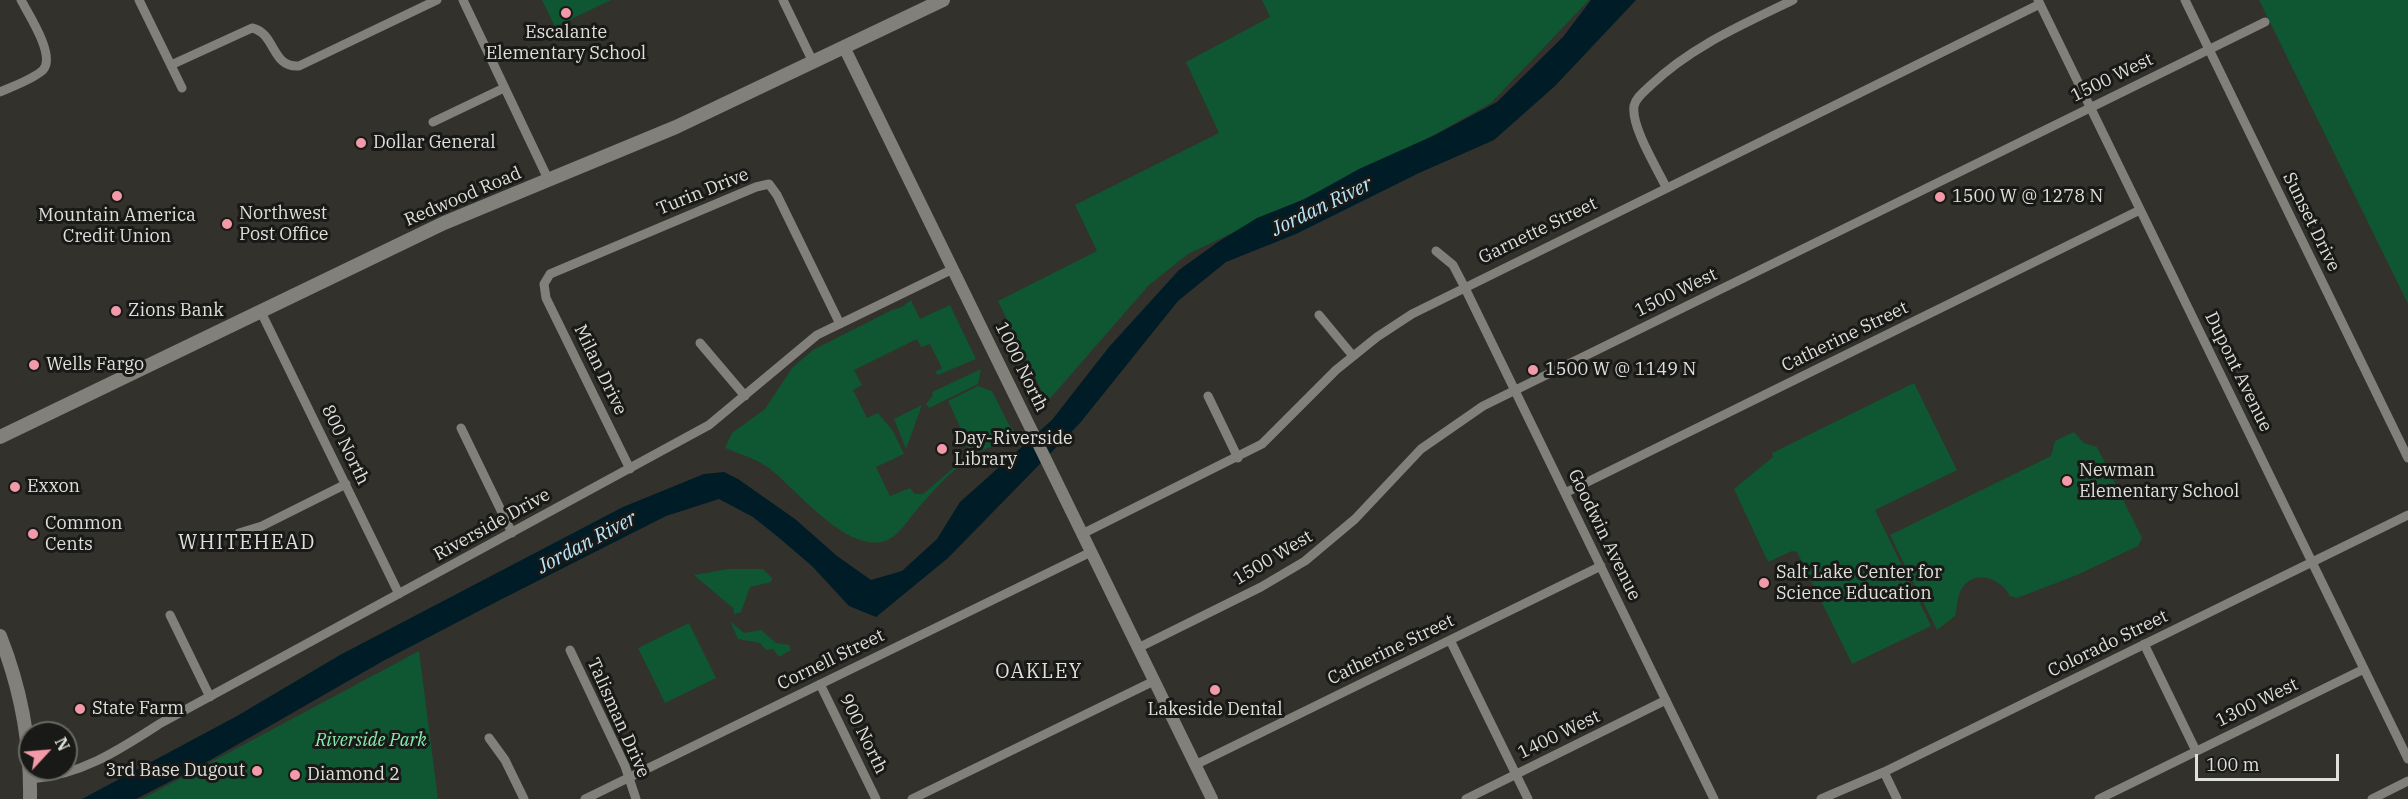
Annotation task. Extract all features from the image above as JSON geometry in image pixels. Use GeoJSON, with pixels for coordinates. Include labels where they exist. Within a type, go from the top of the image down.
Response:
{"type":"FeatureCollection","features":[{"type":"Feature","properties":{"kind":"main road","name":"Redwood Road"},"geometry":{"type":"LineString","coordinates":[[0,436],[444,223],[676,127],[943,0]]}},
{"type":"Feature","properties":{"kind":"main road"},"geometry":{"type":"LineString","coordinates":[[0,636],[22,707],[24,721]]}},
{"type":"Feature","properties":{"kind":"main road"},"geometry":{"type":"LineString","coordinates":[[30,799],[31,781]]}},
{"type":"Feature","properties":{"kind":"street"},"geometry":{"type":"LineString","coordinates":[[0,92],[37,74],[47,62],[46,50],[21,0]]}},
{"type":"Feature","properties":{"kind":"street"},"geometry":{"type":"LineString","coordinates":[[139,0],[182,88]]}},
{"type":"Feature","properties":{"kind":"street"},"geometry":{"type":"LineString","coordinates":[[171,65],[252,28],[265,34],[280,60],[289,66],[299,66],[438,0]]}},
{"type":"Feature","properties":{"kind":"street"},"geometry":{"type":"LineString","coordinates":[[463,0],[549,181]]}},
{"type":"Feature","properties":{"kind":"street"},"geometry":{"type":"LineString","coordinates":[[783,0],[813,62]]}},
{"type":"Feature","properties":{"kind":"street"},"geometry":{"type":"LineString","coordinates":[[1666,187],[1635,121],[1636,102],[1665,72],[1691,51],[1793,0]]}},
{"type":"Feature","properties":{"kind":"street","name":"Sunset Drive"},"geometry":{"type":"LineString","coordinates":[[2185,0],[2408,458]]}},
{"type":"Feature","properties":{"kind":"street","name":"Garnette Street"},"geometry":{"type":"LineString","coordinates":[[1082,534],[1238,458],[1273,435],[1353,356],[1403,319],[1464,286],[2039,2]]}},
{"type":"Feature","properties":{"kind":"street","name":"Dupont Avenue"},"geometry":{"type":"LineString","coordinates":[[2039,2],[2408,759]]}},
{"type":"Feature","properties":{"kind":"street","name":"1500 West"},"geometry":{"type":"LineString","coordinates":[[1138,648],[1261,587],[1305,561],[1355,519],[1421,449],[1461,419],[1515,390],[2265,21]]}},
{"type":"Feature","properties":{"kind":"street","name":"1000 North"},"geometry":{"type":"LineString","coordinates":[[844,47],[1212,799]]}},
{"type":"Feature","properties":{"kind":"street"},"geometry":{"type":"LineString","coordinates":[[433,122],[504,88]]}},
{"type":"Feature","properties":{"kind":"street","name":"Turin Drive"},"geometry":{"type":"LineString","coordinates":[[544,284],[547,276],[557,269],[769,184],[777,195],[840,324]]}},
{"type":"Feature","properties":{"kind":"street","name":"Catherine Street"},"geometry":{"type":"LineString","coordinates":[[1565,492],[2140,210]]}},
{"type":"Feature","properties":{"kind":"street","name":"Goodwin Avenue"},"geometry":{"type":"LineString","coordinates":[[1436,251],[1453,265],[1464,286],[1714,799]]}},
{"type":"Feature","properties":{"kind":"street","name":"Riverside Drive"},"geometry":{"type":"LineString","coordinates":[[78,769],[106,757],[210,697],[709,425],[810,340],[953,269]]}},
{"type":"Feature","properties":{"kind":"street","name":"Milan Drive"},"geometry":{"type":"LineString","coordinates":[[544,284],[546,298],[630,469]]}},
{"type":"Feature","properties":{"kind":"street","name":"800 North"},"geometry":{"type":"LineString","coordinates":[[261,310],[399,594]]}},
{"type":"Feature","properties":{"kind":"street"},"geometry":{"type":"LineString","coordinates":[[1319,315],[1353,356]]}},
{"type":"Feature","properties":{"kind":"street"},"geometry":{"type":"LineString","coordinates":[[700,343],[745,396]]}},
{"type":"Feature","properties":{"kind":"street"},"geometry":{"type":"LineString","coordinates":[[1208,396],[1238,458]]}},
{"type":"Feature","properties":{"kind":"street"},"geometry":{"type":"LineString","coordinates":[[461,428],[512,533]]}},
{"type":"Feature","properties":{"kind":"street"},"geometry":{"type":"LineString","coordinates":[[239,533],[262,526],[346,484]]}},
{"type":"Feature","properties":{"kind":"street","name":"Colorado Street"},"geometry":{"type":"LineString","coordinates":[[1821,799],[1884,772],[2408,515]]}},
{"type":"Feature","properties":{"kind":"street","name":"Cornell Street"},"geometry":{"type":"LineString","coordinates":[[585,799],[1091,552]]}},
{"type":"Feature","properties":{"kind":"street","name":"Catherine Street"},"geometry":{"type":"LineString","coordinates":[[1195,765],[1601,566]]}},
{"type":"Feature","properties":{"kind":"street"},"geometry":{"type":"LineString","coordinates":[[170,615],[210,697]]}},
{"type":"Feature","properties":{"kind":"street"},"geometry":{"type":"LineString","coordinates":[[1450,639],[1528,799]]}},
{"type":"Feature","properties":{"kind":"street"},"geometry":{"type":"LineString","coordinates":[[2144,644],[2196,751]]}},
{"type":"Feature","properties":{"kind":"street","name":"Talisman Drive"},"geometry":{"type":"LineString","coordinates":[[570,650],[636,799]]}},
{"type":"Feature","properties":{"kind":"street","name":"1300 West"},"geometry":{"type":"LineString","coordinates":[[2099,799],[2364,669]]}},
{"type":"Feature","properties":{"kind":"street"},"geometry":{"type":"LineString","coordinates":[[912,799],[1154,681]]}},
{"type":"Feature","properties":{"kind":"street","name":"900 North"},"geometry":{"type":"LineString","coordinates":[[820,684],[876,799]]}},
{"type":"Feature","properties":{"kind":"street","name":"1400 West"},"geometry":{"type":"LineString","coordinates":[[1466,799],[1666,700]]}},
{"type":"Feature","properties":{"kind":"street"},"geometry":{"type":"LineString","coordinates":[[489,738],[505,760],[524,799]]}},
{"type":"Feature","properties":{"kind":"street"},"geometry":{"type":"LineString","coordinates":[[1884,772],[1897,799]]}},
{"type":"Feature","properties":{"kind":"street"},"geometry":{"type":"LineString","coordinates":[[2372,799],[2408,781]]}},
{"type":"Feature","properties":{"kind":"green space","name":"Escalante Elementary School"},"geometry":{"type":"Polygon","coordinates":[[[542,0],[611,0],[555,27],[542,0]]]}},
{"type":"Feature","properties":{"kind":"green space"},"geometry":{"type":"Polygon","coordinates":[[[1262,0],[1589,0],[1491,103],[1414,146],[1188,254],[1149,285],[1047,402],[998,301],[1097,251],[1075,205],[1219,133],[1186,62],[1270,17],[1262,0]]]}},
{"type":"Feature","properties":{"kind":"green space"},"geometry":{"type":"Polygon","coordinates":[[[2259,0],[2408,0],[2408,304],[2261,4],[2259,0]]]}},
{"type":"Feature","properties":{"kind":"green space"},"geometry":{"type":"Polygon","coordinates":[[[911,300],[920,319],[950,305],[976,359],[938,375],[935,372],[942,368],[930,344],[921,347],[917,339],[854,370],[862,385],[853,390],[867,418],[878,413],[893,431],[904,454],[876,467],[890,496],[910,488],[915,494],[923,494],[971,453],[954,431],[960,427],[948,401],[978,386],[992,391],[1008,423],[1021,440],[989,447],[961,464],[937,487],[896,534],[882,542],[867,542],[852,537],[837,528],[765,465],[725,448],[732,433],[765,409],[792,368],[813,350],[902,307],[911,300]]]}},
{"type":"Feature","properties":{"kind":"green space"},"geometry":{"type":"Polygon","coordinates":[[[981,369],[978,384],[929,408],[926,404],[933,395],[932,392],[981,369]]]}},
{"type":"Feature","properties":{"kind":"green space"},"geometry":{"type":"Polygon","coordinates":[[[1914,383],[1957,470],[1875,510],[1931,626],[1852,664],[1797,552],[1792,551],[1768,562],[1734,489],[1773,457],[1772,453],[1914,383]]]}},
{"type":"Feature","properties":{"kind":"green space"},"geometry":{"type":"Polygon","coordinates":[[[922,405],[906,449],[894,419],[922,405]]]}},
{"type":"Feature","properties":{"kind":"green space"},"geometry":{"type":"Polygon","coordinates":[[[2074,432],[2084,443],[2097,447],[2142,538],[2138,546],[2077,575],[2017,598],[2010,596],[2006,589],[1993,580],[1978,578],[1971,580],[1960,592],[1955,616],[1937,630],[1890,535],[2051,456],[2055,441],[2074,432]]]}},
{"type":"Feature","properties":{"kind":"green space"},"geometry":{"type":"Polygon","coordinates":[[[729,569],[763,569],[772,578],[771,582],[750,587],[741,612],[734,614],[734,609],[694,575],[729,569]]]}},
{"type":"Feature","properties":{"kind":"green space"},"geometry":{"type":"Polygon","coordinates":[[[730,621],[744,633],[761,630],[776,643],[789,645],[791,650],[779,657],[773,649],[766,650],[760,643],[738,639],[730,621]]]}},
{"type":"Feature","properties":{"kind":"green space"},"geometry":{"type":"Polygon","coordinates":[[[689,623],[716,678],[665,703],[638,648],[689,623]]]}},
{"type":"Feature","properties":{"kind":"green space","name":"Riverside Park"},"geometry":{"type":"Polygon","coordinates":[[[419,651],[438,799],[142,799],[419,651]]]}},
{"type":"Feature","properties":{"kind":"water","name":"Jordan River"},"geometry":{"type":"Polygon","coordinates":[[[1591,0],[1636,0],[1555,86],[1494,140],[1419,173],[1296,234],[1226,262],[1178,301],[1080,423],[948,558],[876,617],[849,606],[812,566],[778,537],[753,517],[719,499],[666,516],[498,601],[383,661],[200,766],[136,799],[82,799],[237,716],[340,655],[623,507],[704,474],[724,472],[738,479],[795,519],[837,556],[871,580],[902,571],[937,539],[960,502],[1052,420],[1109,347],[1179,270],[1257,218],[1305,199],[1359,169],[1435,135],[1497,102],[1563,37],[1591,0]]]}},
{"type":"Feature","properties":{"kind":"place","name":"Escalante Elementary School"},"geometry":{"type":"Point","coordinates":[566,13]}},
{"type":"Feature","properties":{"kind":"place","name":"Dollar General"},"geometry":{"type":"Point","coordinates":[361,143]}},
{"type":"Feature","properties":{"kind":"place","name":"Mountain America Credit Union"},"geometry":{"type":"Point","coordinates":[117,196]}},
{"type":"Feature","properties":{"kind":"place","name":"1500 W @ 1278 N"},"geometry":{"type":"Point","coordinates":[1940,197]}},
{"type":"Feature","properties":{"kind":"place","name":"Northwest Post Office"},"geometry":{"type":"Point","coordinates":[227,224]}},
{"type":"Feature","properties":{"kind":"place","name":"Zions Bank"},"geometry":{"type":"Point","coordinates":[116,311]}},
{"type":"Feature","properties":{"kind":"place","name":"Wells Fargo"},"geometry":{"type":"Point","coordinates":[34,365]}},
{"type":"Feature","properties":{"kind":"place","name":"1500 W @ 1149 N"},"geometry":{"type":"Point","coordinates":[1533,370]}},
{"type":"Feature","properties":{"kind":"place","name":"Day-Riverside Library"},"geometry":{"type":"Point","coordinates":[942,449]}},
{"type":"Feature","properties":{"kind":"place","name":"Newman Elementary School"},"geometry":{"type":"Point","coordinates":[2067,481]}},
{"type":"Feature","properties":{"kind":"place","name":"Exxon"},"geometry":{"type":"Point","coordinates":[15,487]}},
{"type":"Feature","properties":{"kind":"place","name":"Common Cents"},"geometry":{"type":"Point","coordinates":[33,534]}},
{"type":"Feature","properties":{"kind":"place","name":"Salt Lake Center for Science Education"},"geometry":{"type":"Point","coordinates":[1764,583]}},
{"type":"Feature","properties":{"kind":"place","name":"Lakeside Dental"},"geometry":{"type":"Point","coordinates":[1215,690]}},
{"type":"Feature","properties":{"kind":"place","name":"State Farm"},"geometry":{"type":"Point","coordinates":[80,709]}},
{"type":"Feature","properties":{"kind":"place","name":"3rd Base Dugout"},"geometry":{"type":"Point","coordinates":[257,771]}},
{"type":"Feature","properties":{"kind":"place","name":"Diamond 2"},"geometry":{"type":"Point","coordinates":[295,775]}},
{"type":"Feature","properties":{"kind":"district","name":"WHITEHEAD"},"geometry":{"type":"Point","coordinates":[247,543]}},
{"type":"Feature","properties":{"kind":"district","name":"OAKLEY"},"geometry":{"type":"Point","coordinates":[1039,672]}}]}
